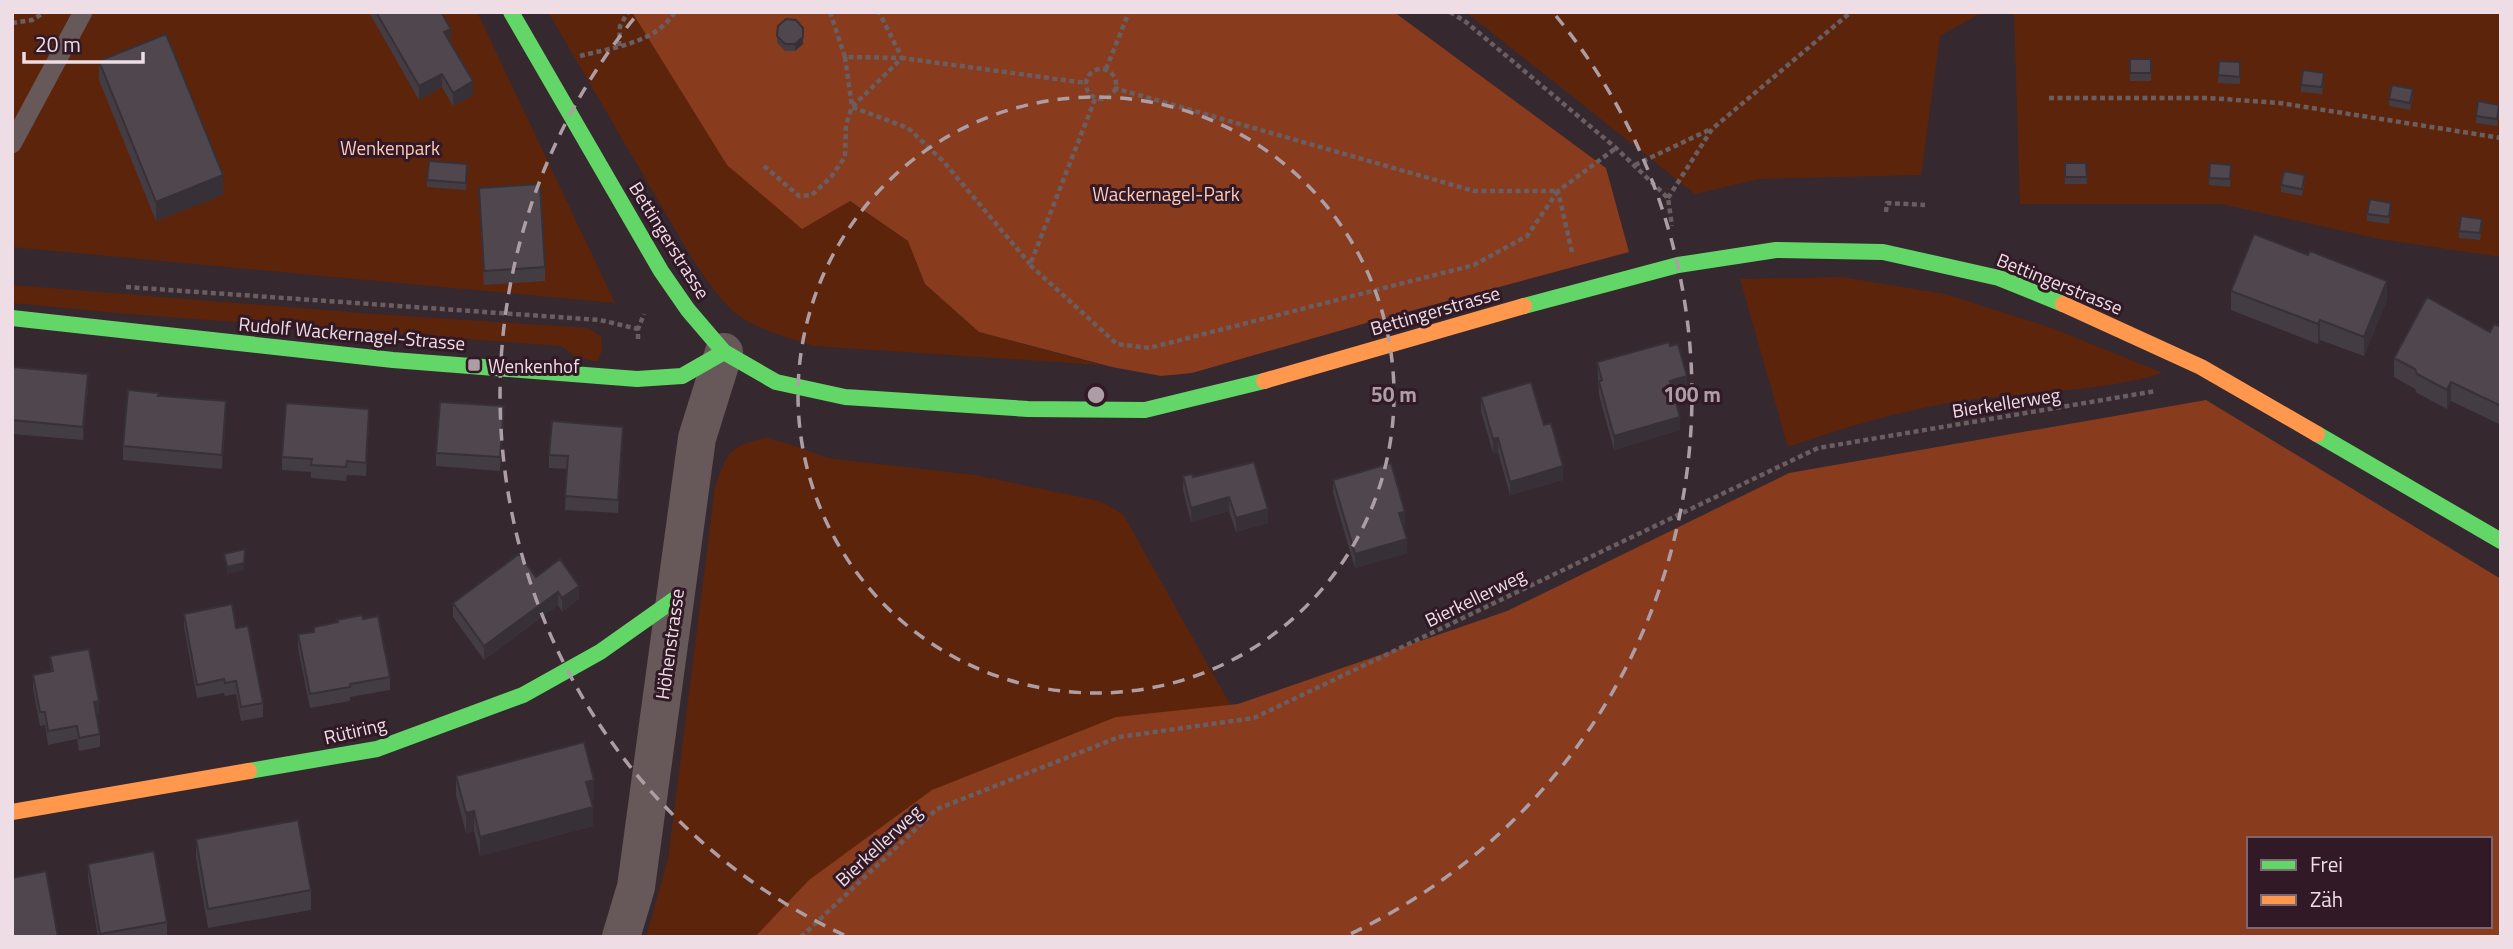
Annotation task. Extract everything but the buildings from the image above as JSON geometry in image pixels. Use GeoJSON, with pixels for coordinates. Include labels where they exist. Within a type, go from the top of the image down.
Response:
{"type":"FeatureCollection","features":[{"type":"Feature","properties":{"kind":"street","name":"Bettingerstrasse"},"geometry":{"type":"LineString","coordinates":[[511,12],[661,271],[688,310],[724,352],[776,382],[845,397],[1028,409],[1144,410],[1262,382],[1580,290],[1678,265],[1776,250],[1883,251],[1999,278],[2099,319],[2202,368],[2501,541]]}},
{"type":"Feature","properties":{"kind":"street","name":"Rudolf Wackernagel-Strasse"},"geometry":{"type":"LineString","coordinates":[[12,318],[393,360],[637,379],[682,376],[724,352]]}},
{"type":"Feature","properties":{"kind":"street","name":"Höhenstrasse"},"geometry":{"type":"LineString","coordinates":[[621,937],[636,887],[697,438],[724,352]]}},
{"type":"Feature","properties":{"kind":"street","name":"Rütiring"},"geometry":{"type":"LineString","coordinates":[[12,812],[377,749],[523,695],[600,652],[675,599]]}},
{"type":"Feature","properties":{"kind":"lane"},"geometry":{"type":"LineString","coordinates":[[12,144],[83,12]]}},
{"type":"Feature","properties":{"kind":"path"},"geometry":{"type":"LineString","coordinates":[[12,23],[32,20],[46,12]]}},
{"type":"Feature","properties":{"kind":"path"},"geometry":{"type":"LineString","coordinates":[[619,46],[620,26],[628,12]]}},
{"type":"Feature","properties":{"kind":"path"},"geometry":{"type":"LineString","coordinates":[[540,65],[640,41],[657,32],[675,12]]}},
{"type":"Feature","properties":{"kind":"path"},"geometry":{"type":"LineString","coordinates":[[764,166],[799,196],[812,195],[831,177],[845,157],[846,125],[852,107],[845,57],[830,12]]}},
{"type":"Feature","properties":{"kind":"path"},"geometry":{"type":"LineString","coordinates":[[879,12],[902,58]]}},
{"type":"Feature","properties":{"kind":"path"},"geometry":{"type":"LineString","coordinates":[[1106,69],[1129,12]]}},
{"type":"Feature","properties":{"kind":"path"},"geometry":{"type":"LineString","coordinates":[[1450,12],[1466,22],[1616,148],[1668,198],[1678,265]]}},
{"type":"Feature","properties":{"kind":"path"},"geometry":{"type":"LineString","coordinates":[[1635,165],[1712,129],[1851,12]]}},
{"type":"Feature","properties":{"kind":"path"},"geometry":{"type":"LineString","coordinates":[[845,57],[902,58],[1086,83]]}},
{"type":"Feature","properties":{"kind":"path"},"geometry":{"type":"LineString","coordinates":[[852,107],[902,58]]}},
{"type":"Feature","properties":{"kind":"path"},"geometry":{"type":"LineString","coordinates":[[1106,69],[1116,80],[1111,95],[1104,99],[1090,96],[1086,83],[1090,75],[1106,69]]}},
{"type":"Feature","properties":{"kind":"path"},"geometry":{"type":"LineString","coordinates":[[1114,88],[1474,191],[1558,191]]}},
{"type":"Feature","properties":{"kind":"path"},"geometry":{"type":"LineString","coordinates":[[1030,265],[1095,99]]}},
{"type":"Feature","properties":{"kind":"path"},"geometry":{"type":"LineString","coordinates":[[2049,99],[2208,99],[2280,103],[2501,138]]}},
{"type":"Feature","properties":{"kind":"path"},"geometry":{"type":"LineString","coordinates":[[852,107],[908,128],[943,161],[1030,265],[1117,344],[1149,348],[1474,265],[1527,236],[1558,191],[1616,148]]}},
{"type":"Feature","properties":{"kind":"path"},"geometry":{"type":"LineString","coordinates":[[1668,198],[1712,129]]}},
{"type":"Feature","properties":{"kind":"path"},"geometry":{"type":"LineString","coordinates":[[1558,191],[1580,290]]}},
{"type":"Feature","properties":{"kind":"path"},"geometry":{"type":"LineString","coordinates":[[637,379],[638,329],[661,271]]}},
{"type":"Feature","properties":{"kind":"path"},"geometry":{"type":"LineString","coordinates":[[117,287],[600,320],[638,329]]}},
{"type":"Feature","properties":{"kind":"path","name":"Bierkellerweg"},"geometry":{"type":"LineString","coordinates":[[801,937],[937,809],[1119,737],[1254,718],[1818,448],[2179,387],[2202,368]]}},
{"type":"Feature","properties":{"kind":"green space","name":"Wenkenpark"},"geometry":{"type":"Polygon","coordinates":[[[12,12],[477,12],[615,303],[12,247],[12,12]]]}},
{"type":"Feature","properties":{"kind":"green space"},"geometry":{"type":"Polygon","coordinates":[[[548,12],[633,12],[727,165],[849,201],[908,241],[925,284],[979,332],[1101,365],[814,346],[772,332],[741,317],[716,292],[690,255],[548,12]]]}},
{"type":"Feature","properties":{"kind":"green space","name":"Wackernagel-Park"},"geometry":{"type":"Polygon","coordinates":[[[632,12],[1394,12],[1606,168],[1629,252],[1192,373],[1161,376],[1112,367],[979,332],[925,284],[908,241],[850,201],[802,229],[727,165],[632,12]]]}},
{"type":"Feature","properties":{"kind":"green space"},"geometry":{"type":"Polygon","coordinates":[[[1466,12],[1983,12],[1940,36],[1921,175],[1759,179],[1695,194],[1466,12]]]}},
{"type":"Feature","properties":{"kind":"green space"},"geometry":{"type":"Polygon","coordinates":[[[2014,12],[2501,12],[2501,257],[2380,239],[2221,204],[2020,204],[2014,12]]]}},
{"type":"Feature","properties":{"kind":"green space"},"geometry":{"type":"Polygon","coordinates":[[[1841,277],[1945,294],[2052,328],[2163,373],[2079,389],[1937,405],[1861,423],[1788,447],[1740,279],[1841,277]]]}},
{"type":"Feature","properties":{"kind":"green space"},"geometry":{"type":"Polygon","coordinates":[[[12,285],[588,328],[601,336],[602,351],[597,362],[575,356],[561,346],[12,303],[12,285]]]}},
{"type":"Feature","properties":{"kind":"green space"},"geometry":{"type":"Polygon","coordinates":[[[2206,400],[2501,579],[2501,937],[755,937],[809,880],[932,790],[1116,717],[1238,704],[1507,611],[1789,473],[2206,400]]]}},
{"type":"Feature","properties":{"kind":"green space"},"geometry":{"type":"Polygon","coordinates":[[[766,438],[828,458],[975,475],[1099,501],[1123,514],[1239,720],[801,937],[646,937],[668,859],[715,488],[726,459],[736,448],[766,438]]]}},
{"type":"Feature","properties":{"kind":"traffic: fast"},"geometry":{"type":"LineString","coordinates":[[511,12],[661,271],[688,310],[724,352],[776,382],[845,397],[1028,409],[1145,410],[1264,381]]}},
{"type":"Feature","properties":{"kind":"traffic: fast"},"geometry":{"type":"LineString","coordinates":[[1524,306],[1678,265],[1776,250],[1883,252],[1999,278],[2063,304]]}},
{"type":"Feature","properties":{"kind":"traffic: fast"},"geometry":{"type":"LineString","coordinates":[[12,318],[393,360],[637,379],[682,376],[724,352]]}},
{"type":"Feature","properties":{"kind":"traffic: fast"},"geometry":{"type":"LineString","coordinates":[[2317,434],[2501,541]]}},
{"type":"Feature","properties":{"kind":"traffic: fast"},"geometry":{"type":"LineString","coordinates":[[249,771],[377,749],[523,695],[600,652],[675,599]]}},
{"type":"Feature","properties":{"kind":"traffic: slow"},"geometry":{"type":"LineString","coordinates":[[2063,304],[2201,367],[2317,434]]}},
{"type":"Feature","properties":{"kind":"traffic: slow"},"geometry":{"type":"LineString","coordinates":[[1264,381],[1524,306]]}},
{"type":"Feature","properties":{"kind":"traffic: slow"},"geometry":{"type":"LineString","coordinates":[[12,812],[249,771]]}},
{"type":"Feature","properties":{"kind":"place","name":"Wenkenhof"},"geometry":{"type":"Point","coordinates":[474,365]}}]}
